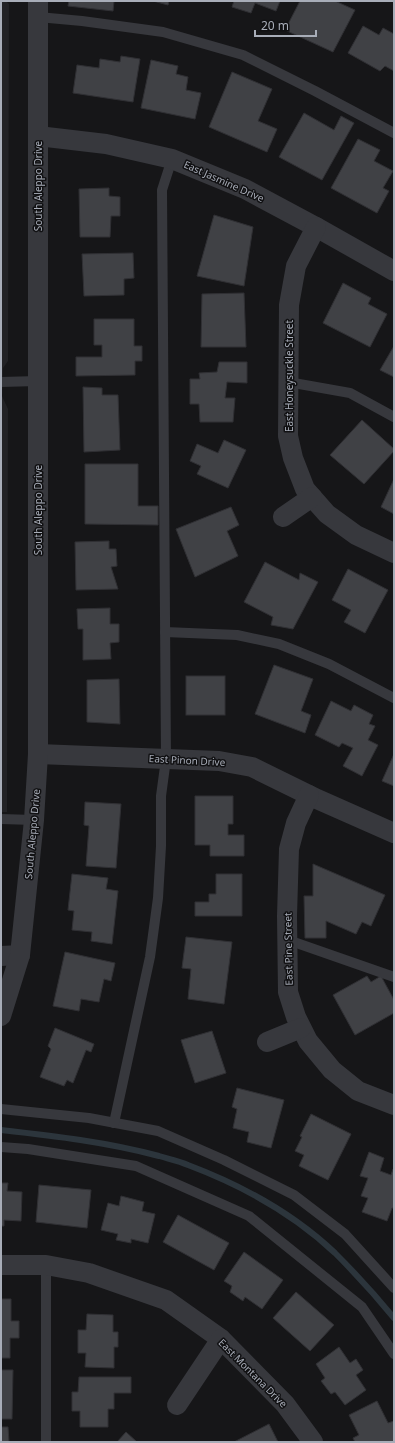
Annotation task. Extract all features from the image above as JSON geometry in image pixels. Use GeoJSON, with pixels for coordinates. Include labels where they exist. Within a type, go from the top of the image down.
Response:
{"type":"FeatureCollection","features":[{"type":"Feature","properties":{"kind":"street","name":"South Aleppo Drive"},"geometry":{"type":"LineString","coordinates":[[1,1016],[34,820],[38,754],[38,9]]}},
{"type":"Feature","properties":{"kind":"street","name":"East Jasmine Drive"},"geometry":{"type":"LineString","coordinates":[[38,136],[106,144],[172,159],[245,189],[394,271]]}},
{"type":"Feature","properties":{"kind":"street","name":"East Honeysuckle Street"},"geometry":{"type":"LineString","coordinates":[[316,227],[296,266],[289,305],[288,436],[293,458],[305,490],[327,514],[356,535],[394,553]]}},
{"type":"Feature","properties":{"kind":"street"},"geometry":{"type":"LineString","coordinates":[[283,517],[312,497]]}},
{"type":"Feature","properties":{"kind":"street","name":"East Pinon Drive"},"geometry":{"type":"LineString","coordinates":[[38,754],[219,761],[252,767],[394,833]]}},
{"type":"Feature","properties":{"kind":"street","name":"East Pine Street"},"geometry":{"type":"LineString","coordinates":[[310,795],[296,823],[289,849],[288,992],[296,1017],[308,1041],[332,1070],[358,1091],[394,1105]]}},
{"type":"Feature","properties":{"kind":"street"},"geometry":{"type":"LineString","coordinates":[[267,1042],[301,1028]]}},
{"type":"Feature","properties":{"kind":"street","name":"East Montana Drive"},"geometry":{"type":"LineString","coordinates":[[1,1265],[46,1265],[89,1273],[166,1300],[221,1339],[285,1404],[313,1442]]}},
{"type":"Feature","properties":{"kind":"street"},"geometry":{"type":"LineString","coordinates":[[177,1405],[221,1339]]}},
{"type":"Feature","properties":{"kind":"lane"},"geometry":{"type":"LineString","coordinates":[[38,9],[82,21],[163,32],[243,55],[394,133]]}},
{"type":"Feature","properties":{"kind":"lane"},"geometry":{"type":"LineString","coordinates":[[114,1123],[150,957],[158,898],[161,846],[161,796],[166,759],[162,190],[172,159]]}},
{"type":"Feature","properties":{"kind":"lane"},"geometry":{"type":"LineString","coordinates":[[1,382],[38,382]]}},
{"type":"Feature","properties":{"kind":"lane"},"geometry":{"type":"LineString","coordinates":[[288,382],[350,393],[394,417]]}},
{"type":"Feature","properties":{"kind":"lane"},"geometry":{"type":"LineString","coordinates":[[165,632],[237,635],[279,644],[329,664],[394,698]]}},
{"type":"Feature","properties":{"kind":"lane"},"geometry":{"type":"LineString","coordinates":[[1,819],[34,820]]}},
{"type":"Feature","properties":{"kind":"lane"},"geometry":{"type":"LineString","coordinates":[[288,940],[394,977]]}},
{"type":"Feature","properties":{"kind":"lane"},"geometry":{"type":"LineString","coordinates":[[1,1109],[89,1118],[158,1131],[224,1160],[294,1195],[345,1234],[394,1288]]}},
{"type":"Feature","properties":{"kind":"lane"},"geometry":{"type":"LineString","coordinates":[[1,1147],[28,1149],[136,1166],[249,1216],[362,1307],[394,1354]]}},
{"type":"Feature","properties":{"kind":"lane"},"geometry":{"type":"LineString","coordinates":[[46,1265],[46,1442]]}},
{"type":"Feature","properties":{"kind":"shaded area"},"geometry":{"type":"Polygon","coordinates":[[[1,1],[6,1],[9,4],[8,361],[3,368],[2,396],[8,409],[7,812],[1,812],[1,1]]]}},
{"type":"Feature","properties":{"kind":"building"},"geometry":{"type":"Polygon","coordinates":[[[69,1],[114,1],[113,11],[68,6],[69,1]]]}},
{"type":"Feature","properties":{"kind":"building"},"geometry":{"type":"Polygon","coordinates":[[[153,1],[169,1],[168,5],[153,1]]]}},
{"type":"Feature","properties":{"kind":"building"},"geometry":{"type":"Polygon","coordinates":[[[234,1],[280,1],[276,11],[255,3],[251,13],[232,7],[234,1]]]}},
{"type":"Feature","properties":{"kind":"building"},"geometry":{"type":"Polygon","coordinates":[[[300,1],[335,1],[355,10],[333,52],[285,30],[300,1]]]}},
{"type":"Feature","properties":{"kind":"building"},"geometry":{"type":"Polygon","coordinates":[[[363,26],[379,35],[383,28],[394,34],[394,71],[385,66],[380,71],[348,53],[363,26]]]}},
{"type":"Feature","properties":{"kind":"building"},"geometry":{"type":"Polygon","coordinates":[[[121,56],[140,59],[133,102],[73,93],[77,65],[99,68],[100,59],[120,62],[121,56]]]}},
{"type":"Feature","properties":{"kind":"building"},"geometry":{"type":"Polygon","coordinates":[[[151,60],[178,66],[176,74],[188,77],[186,90],[201,93],[195,119],[141,108],[151,60]]]}},
{"type":"Feature","properties":{"kind":"building"},"geometry":{"type":"Polygon","coordinates":[[[232,72],[272,89],[258,121],[277,129],[267,152],[209,127],[232,72]]]}},
{"type":"Feature","properties":{"kind":"building"},"geometry":{"type":"Polygon","coordinates":[[[304,113],[334,130],[341,116],[354,123],[322,180],[279,157],[304,113]]]}},
{"type":"Feature","properties":{"kind":"building"},"geometry":{"type":"Polygon","coordinates":[[[358,139],[380,150],[374,161],[393,171],[383,188],[389,191],[377,213],[331,188],[358,139]]]}},
{"type":"Feature","properties":{"kind":"building"},"geometry":{"type":"Polygon","coordinates":[[[109,188],[109,196],[120,197],[120,216],[111,216],[110,237],[80,237],[79,189],[109,188]]]}},
{"type":"Feature","properties":{"kind":"building"},"geometry":{"type":"Polygon","coordinates":[[[214,215],[253,227],[244,286],[197,276],[214,215]]]}},
{"type":"Feature","properties":{"kind":"building"},"geometry":{"type":"Polygon","coordinates":[[[133,253],[134,278],[124,279],[124,295],[84,296],[82,254],[133,253]]]}},
{"type":"Feature","properties":{"kind":"building"},"geometry":{"type":"Polygon","coordinates":[[[343,283],[371,298],[368,304],[387,314],[370,347],[323,323],[343,283]]]}},
{"type":"Feature","properties":{"kind":"building"},"geometry":{"type":"Polygon","coordinates":[[[244,293],[246,347],[201,347],[202,294],[244,293]]]}},
{"type":"Feature","properties":{"kind":"building"},"geometry":{"type":"Polygon","coordinates":[[[94,319],[134,319],[134,346],[142,346],[142,361],[135,361],[135,375],[76,376],[76,357],[102,357],[102,345],[94,345],[94,319]]]}},
{"type":"Feature","properties":{"kind":"building"},"geometry":{"type":"Polygon","coordinates":[[[394,346],[394,377],[380,370],[394,346]]]}},
{"type":"Feature","properties":{"kind":"building"},"geometry":{"type":"Polygon","coordinates":[[[219,362],[247,362],[247,383],[227,382],[225,398],[235,398],[233,422],[200,422],[199,404],[190,404],[190,379],[200,379],[199,373],[217,372],[219,362]]]}},
{"type":"Feature","properties":{"kind":"building"},"geometry":{"type":"Polygon","coordinates":[[[83,387],[102,388],[102,395],[118,395],[120,450],[84,452],[83,387]]]}},
{"type":"Feature","properties":{"kind":"building"},"geometry":{"type":"Polygon","coordinates":[[[362,420],[394,449],[394,451],[364,484],[330,455],[362,420]]]}},
{"type":"Feature","properties":{"kind":"building"},"geometry":{"type":"Polygon","coordinates":[[[224,440],[246,450],[228,488],[197,474],[201,466],[190,461],[197,444],[218,453],[224,440]]]}},
{"type":"Feature","properties":{"kind":"building"},"geometry":{"type":"Polygon","coordinates":[[[85,464],[138,464],[138,506],[158,506],[158,525],[85,524],[85,464]]]}},
{"type":"Feature","properties":{"kind":"building"},"geometry":{"type":"Polygon","coordinates":[[[394,479],[394,514],[381,507],[394,479]]]}},
{"type":"Feature","properties":{"kind":"building"},"geometry":{"type":"Polygon","coordinates":[[[231,507],[239,525],[227,531],[238,556],[195,577],[176,529],[231,507]]]}},
{"type":"Feature","properties":{"kind":"building"},"geometry":{"type":"Polygon","coordinates":[[[109,541],[109,549],[116,549],[117,566],[111,567],[118,589],[76,590],[75,542],[109,541]]]}},
{"type":"Feature","properties":{"kind":"building"},"geometry":{"type":"Polygon","coordinates":[[[265,562],[299,580],[300,573],[318,582],[293,629],[271,625],[273,617],[244,602],[265,562]]]}},
{"type":"Feature","properties":{"kind":"building"},"geometry":{"type":"Polygon","coordinates":[[[348,569],[388,590],[365,633],[344,622],[351,610],[332,600],[348,569]]]}},
{"type":"Feature","properties":{"kind":"building"},"geometry":{"type":"Polygon","coordinates":[[[110,608],[110,624],[119,624],[119,642],[110,643],[111,659],[83,660],[83,629],[78,629],[77,609],[110,608]]]}},
{"type":"Feature","properties":{"kind":"building"},"geometry":{"type":"Polygon","coordinates":[[[274,665],[313,679],[301,711],[311,715],[305,733],[255,714],[274,665]]]}},
{"type":"Feature","properties":{"kind":"building"},"geometry":{"type":"Polygon","coordinates":[[[186,676],[225,676],[225,715],[186,715],[186,676]]]}},
{"type":"Feature","properties":{"kind":"building"},"geometry":{"type":"Polygon","coordinates":[[[119,679],[120,724],[87,722],[87,680],[119,679]]]}},
{"type":"Feature","properties":{"kind":"building"},"geometry":{"type":"Polygon","coordinates":[[[331,701],[351,711],[354,705],[373,715],[369,724],[375,726],[368,740],[378,745],[362,776],[343,766],[353,748],[342,743],[339,747],[315,735],[331,701]]]}},
{"type":"Feature","properties":{"kind":"building"},"geometry":{"type":"Polygon","coordinates":[[[394,754],[394,786],[382,781],[394,754]]]}},
{"type":"Feature","properties":{"kind":"building"},"geometry":{"type":"Polygon","coordinates":[[[195,796],[233,796],[233,824],[228,824],[228,835],[244,835],[244,856],[210,856],[210,845],[195,845],[195,796]]]}},
{"type":"Feature","properties":{"kind":"building"},"geometry":{"type":"Polygon","coordinates":[[[85,802],[121,804],[116,868],[86,866],[89,826],[84,825],[85,802]]]}},
{"type":"Feature","properties":{"kind":"building"},"geometry":{"type":"Polygon","coordinates":[[[313,864],[385,895],[371,926],[362,922],[356,934],[326,921],[326,938],[305,938],[304,896],[313,896],[313,864]]]}},
{"type":"Feature","properties":{"kind":"building"},"geometry":{"type":"Polygon","coordinates":[[[72,874],[108,878],[106,889],[118,891],[112,944],[91,941],[92,932],[72,930],[74,911],[68,910],[72,874]]]}},
{"type":"Feature","properties":{"kind":"building"},"geometry":{"type":"Polygon","coordinates":[[[216,874],[242,874],[242,916],[195,916],[195,902],[209,902],[209,894],[216,894],[216,874]]]}},
{"type":"Feature","properties":{"kind":"building"},"geometry":{"type":"Polygon","coordinates":[[[186,937],[232,942],[224,1004],[188,999],[191,969],[182,968],[186,937]]]}},
{"type":"Feature","properties":{"kind":"building"},"geometry":{"type":"Polygon","coordinates":[[[65,952],[115,963],[111,981],[104,979],[99,1002],[81,999],[79,1011],[53,1006],[65,952]]]}},
{"type":"Feature","properties":{"kind":"building"},"geometry":{"type":"Polygon","coordinates":[[[367,976],[371,982],[381,976],[394,1000],[394,1013],[355,1035],[333,995],[367,976]]]}},
{"type":"Feature","properties":{"kind":"building"},"geometry":{"type":"Polygon","coordinates":[[[55,1028],[94,1044],[91,1052],[86,1050],[73,1083],[67,1080],[64,1086],[40,1077],[51,1049],[48,1046],[55,1028]]]}},
{"type":"Feature","properties":{"kind":"building"},"geometry":{"type":"Polygon","coordinates":[[[212,1031],[226,1073],[195,1083],[181,1040],[212,1031]]]}},
{"type":"Feature","properties":{"kind":"building"},"geometry":{"type":"Polygon","coordinates":[[[237,1088],[284,1100],[271,1148],[247,1142],[249,1132],[233,1128],[237,1109],[232,1107],[237,1088]]]}},
{"type":"Feature","properties":{"kind":"building"},"geometry":{"type":"Polygon","coordinates":[[[311,1114],[351,1134],[328,1180],[299,1166],[304,1155],[295,1151],[302,1137],[300,1136],[311,1114]]]}},
{"type":"Feature","properties":{"kind":"building"},"geometry":{"type":"Polygon","coordinates":[[[369,1152],[384,1158],[380,1171],[391,1175],[393,1169],[394,1170],[394,1208],[392,1208],[387,1221],[362,1212],[368,1198],[361,1196],[368,1178],[360,1176],[369,1152]]]}},
{"type":"Feature","properties":{"kind":"building"},"geometry":{"type":"Polygon","coordinates":[[[1,1183],[8,1183],[7,1191],[22,1192],[21,1221],[4,1220],[4,1226],[1,1226],[1,1183]]]}},
{"type":"Feature","properties":{"kind":"building"},"geometry":{"type":"Polygon","coordinates":[[[39,1185],[91,1190],[87,1228],[36,1222],[39,1185]]]}},
{"type":"Feature","properties":{"kind":"building"},"geometry":{"type":"Polygon","coordinates":[[[121,1196],[144,1202],[142,1211],[155,1214],[148,1243],[131,1239],[131,1243],[116,1240],[118,1234],[101,1230],[108,1203],[119,1206],[121,1196]]]}},
{"type":"Feature","properties":{"kind":"building"},"geometry":{"type":"Polygon","coordinates":[[[178,1215],[229,1243],[214,1270],[163,1242],[178,1215]]]}},
{"type":"Feature","properties":{"kind":"building"},"geometry":{"type":"Polygon","coordinates":[[[244,1252],[283,1280],[262,1309],[245,1297],[243,1301],[230,1292],[232,1286],[224,1281],[244,1252]]]}},
{"type":"Feature","properties":{"kind":"building"},"geometry":{"type":"Polygon","coordinates":[[[296,1292],[334,1325],[310,1351],[273,1318],[296,1292]]]}},
{"type":"Feature","properties":{"kind":"building"},"geometry":{"type":"Polygon","coordinates":[[[1,1299],[11,1299],[11,1321],[19,1321],[19,1338],[10,1338],[10,1358],[1,1358],[1,1299]]]}},
{"type":"Feature","properties":{"kind":"building"},"geometry":{"type":"Polygon","coordinates":[[[87,1314],[113,1315],[113,1332],[118,1332],[118,1347],[114,1347],[114,1368],[85,1367],[86,1353],[78,1353],[78,1330],[86,1330],[87,1314]]]}},
{"type":"Feature","properties":{"kind":"building"},"geometry":{"type":"Polygon","coordinates":[[[339,1347],[350,1363],[356,1359],[363,1370],[356,1375],[366,1390],[345,1405],[335,1392],[331,1394],[321,1381],[325,1378],[316,1364],[339,1347]]]}},
{"type":"Feature","properties":{"kind":"building"},"geometry":{"type":"Polygon","coordinates":[[[1,1370],[13,1370],[12,1419],[1,1419],[1,1370]]]}},
{"type":"Feature","properties":{"kind":"building"},"geometry":{"type":"Polygon","coordinates":[[[79,1377],[131,1377],[131,1393],[114,1393],[114,1409],[108,1409],[108,1427],[80,1427],[80,1411],[72,1411],[72,1392],[78,1392],[79,1377]]]}},
{"type":"Feature","properties":{"kind":"building"},"geometry":{"type":"Polygon","coordinates":[[[377,1401],[388,1423],[394,1421],[394,1442],[355,1442],[353,1438],[359,1435],[349,1415],[377,1401]]]}},
{"type":"Feature","properties":{"kind":"building"},"geometry":{"type":"Polygon","coordinates":[[[269,1424],[278,1442],[234,1442],[269,1424]]]}},
{"type":"Feature","properties":{"kind":"building"},"geometry":{"type":"Polygon","coordinates":[[[1,1427],[8,1427],[9,1442],[1,1442],[1,1427]]]}},
{"type":"Feature","properties":{"kind":"building"},"geometry":{"type":"Polygon","coordinates":[[[126,1432],[137,1442],[117,1442],[126,1432]]]}},
{"type":"Feature","properties":{"kind":"waterway"},"geometry":{"type":"LineString","coordinates":[[1,1130],[80,1140],[139,1151],[181,1162],[247,1191],[284,1213],[319,1239],[351,1269],[394,1318]]}}]}
